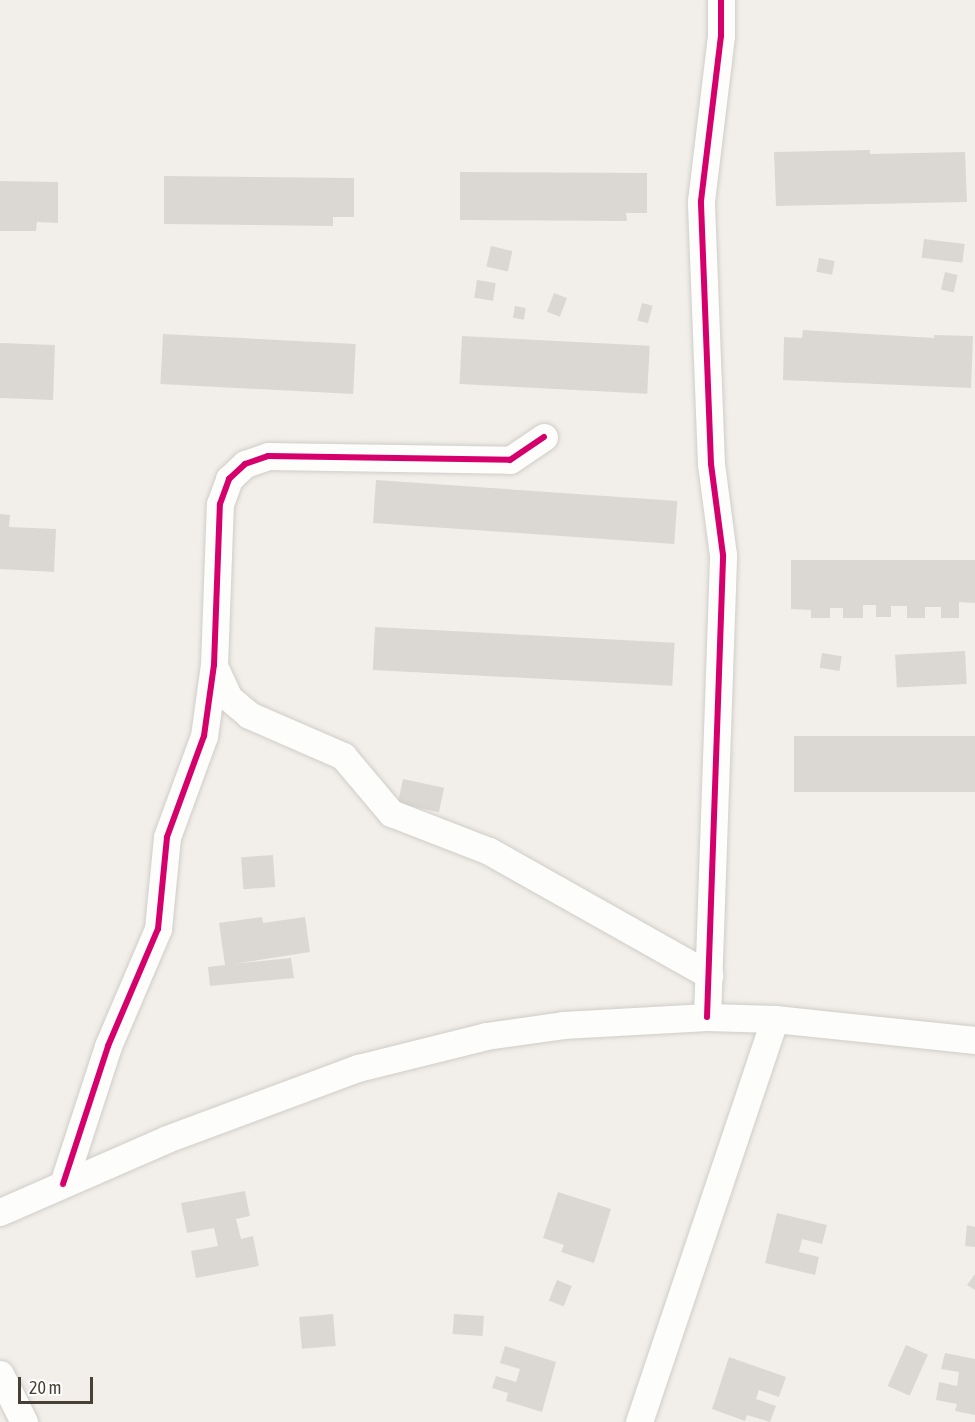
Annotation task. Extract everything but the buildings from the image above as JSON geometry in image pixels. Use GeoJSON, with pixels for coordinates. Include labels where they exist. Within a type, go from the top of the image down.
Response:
{"type":"FeatureCollection","features":[{"type":"Feature","properties":{"kind":"street"},"geometry":{"type":"LineString","coordinates":[[707,1017],[723,555],[711,464],[700,201],[721,36],[721,0]]}},
{"type":"Feature","properties":{"kind":"street"},"geometry":{"type":"LineString","coordinates":[[63,1184],[108,1047],[158,929],[167,837],[204,736],[214,665],[220,504],[229,478],[244,464],[268,456],[510,460],[544,437]]}},
{"type":"Feature","properties":{"kind":"street"},"geometry":{"type":"LineString","coordinates":[[214,665],[229,698],[249,715],[343,756],[391,813],[489,851],[709,975]]}},
{"type":"Feature","properties":{"kind":"street"},"geometry":{"type":"LineString","coordinates":[[0,1212],[167,1138],[358,1068],[424,1049],[563,1025],[707,1017],[775,1019],[975,1040]]}},
{"type":"Feature","properties":{"kind":"street"},"geometry":{"type":"LineString","coordinates":[[639,1422],[775,1019]]}},
{"type":"Feature","properties":{"kind":"street"},"geometry":{"type":"LineString","coordinates":[[0,1374],[14,1413]]}},
{"type":"Feature","properties":{"kind":"cycle path"},"geometry":{"type":"LineString","coordinates":[[707,1017],[723,555],[711,464],[701,201],[721,36],[721,0]]}},
{"type":"Feature","properties":{"kind":"cycle path"},"geometry":{"type":"LineString","coordinates":[[63,1184],[108,1046],[158,929],[167,837],[204,736],[214,665],[220,504],[229,479],[245,464],[268,456],[510,460],[544,437]]}}]}
